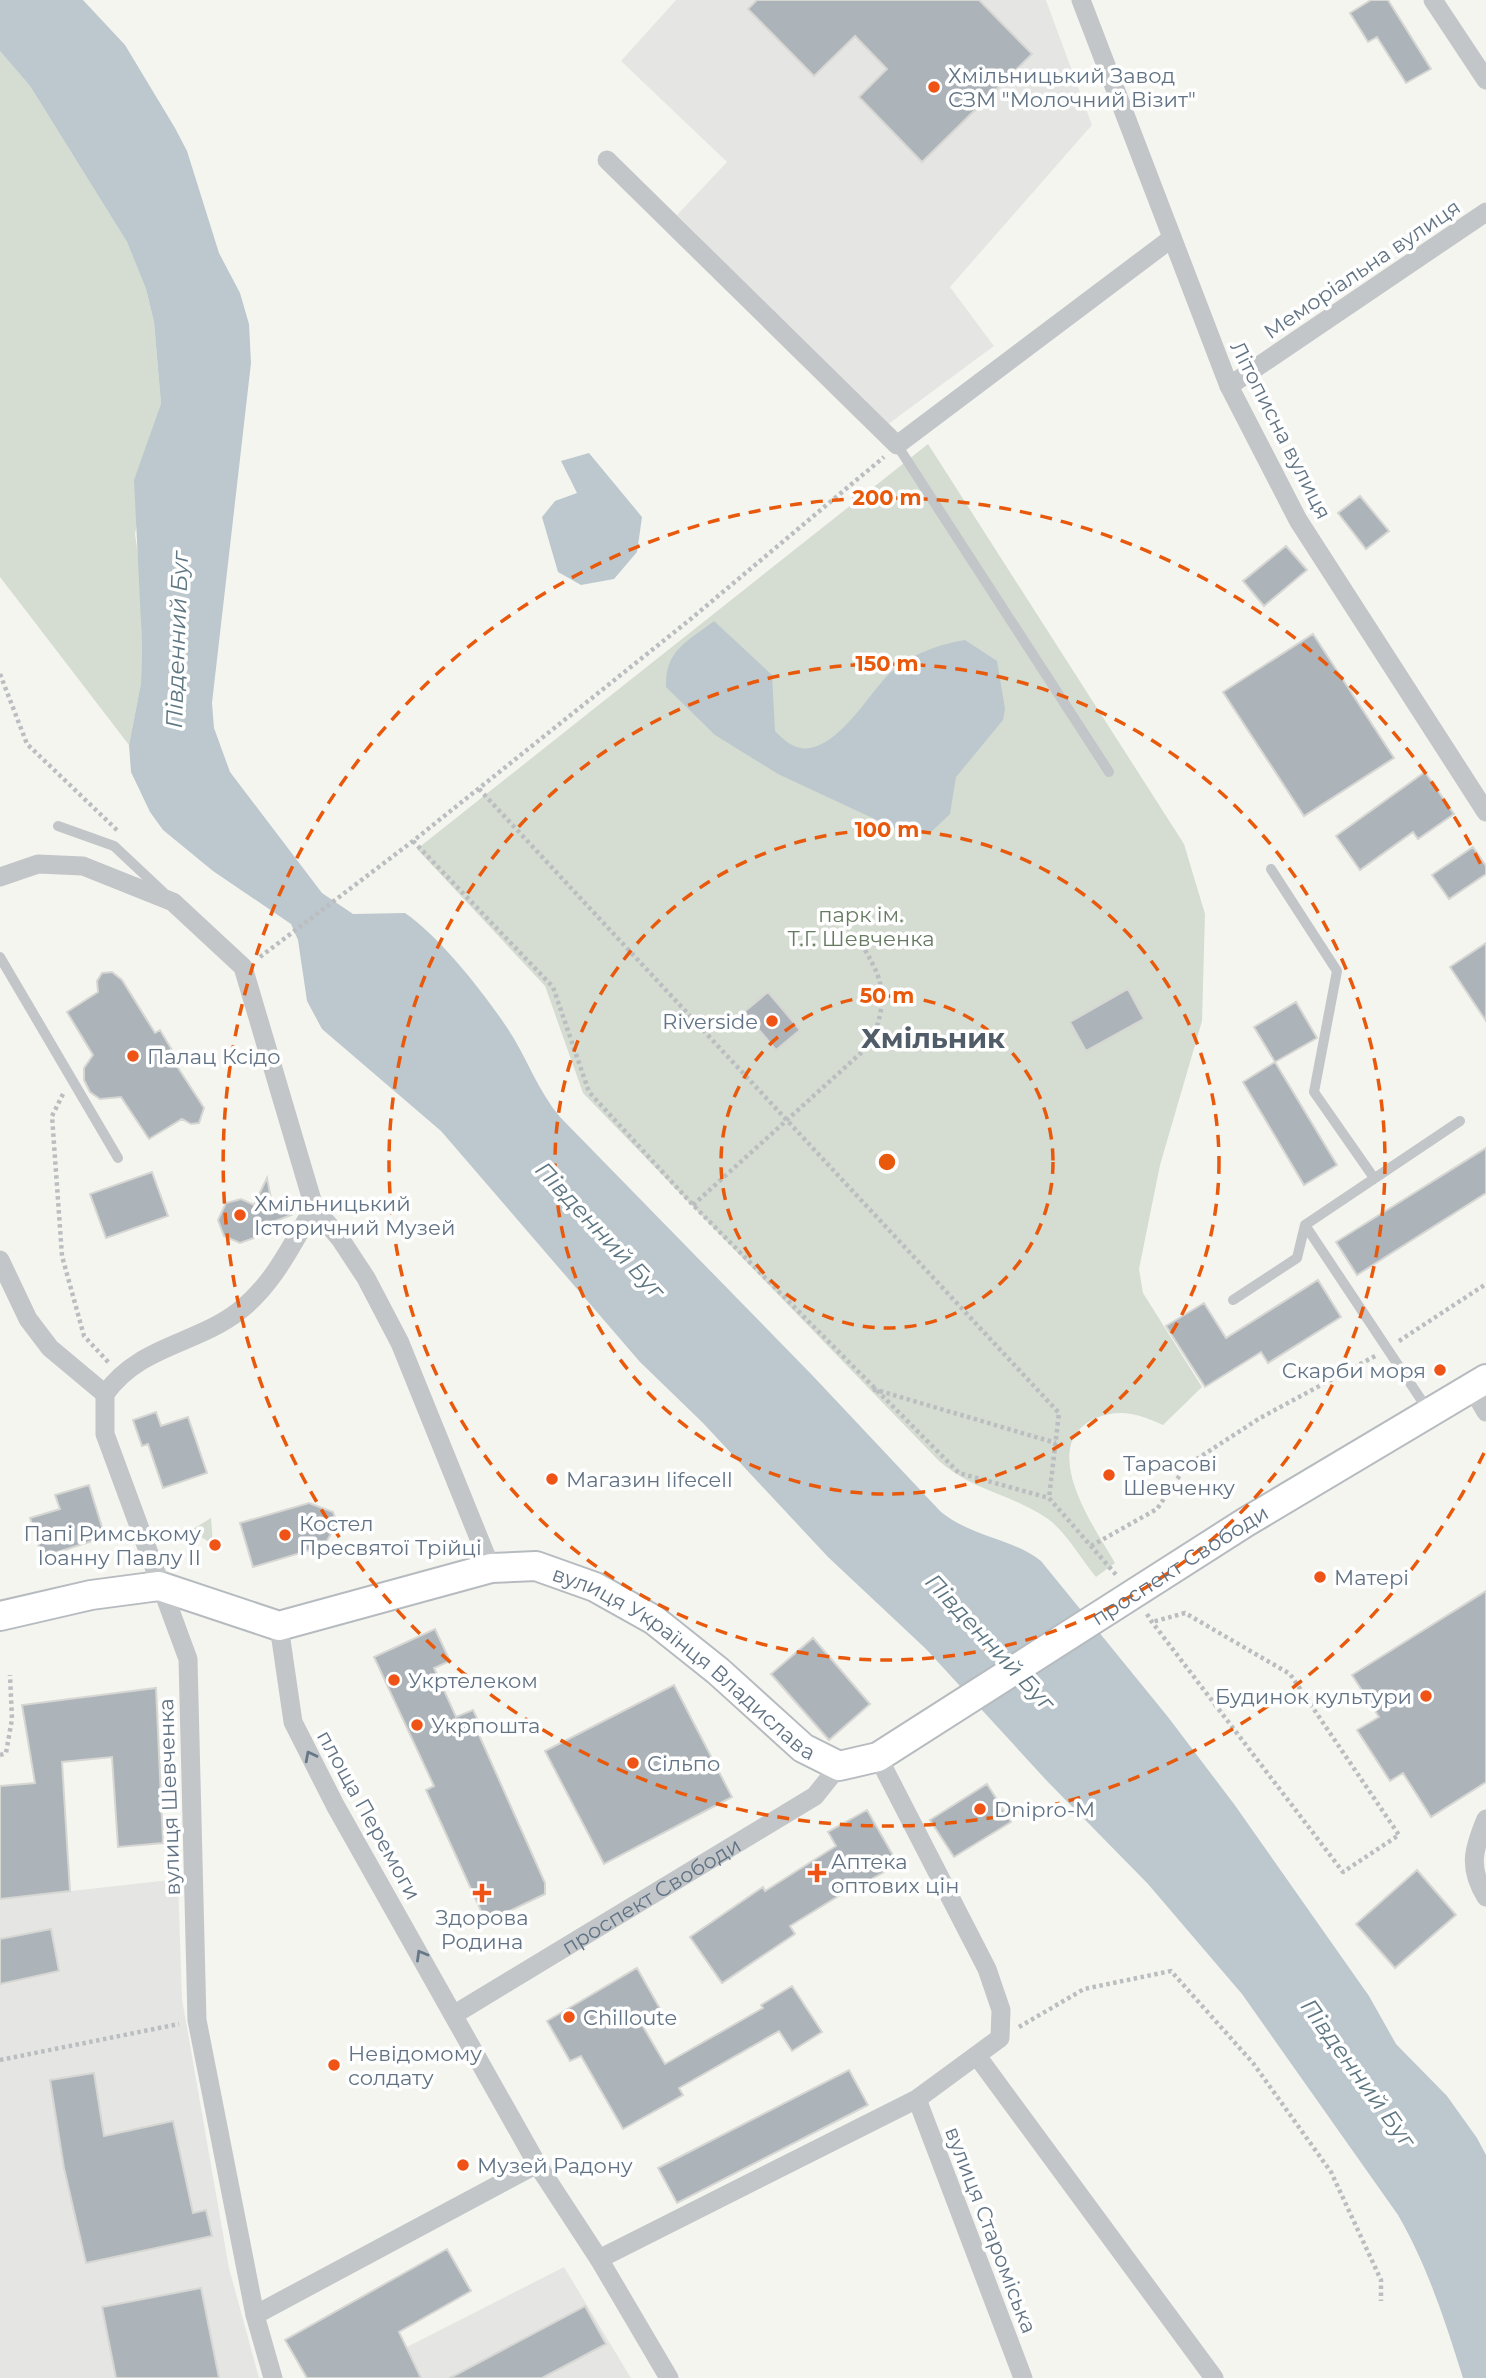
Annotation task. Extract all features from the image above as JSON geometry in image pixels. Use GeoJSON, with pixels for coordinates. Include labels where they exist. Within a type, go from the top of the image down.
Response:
{"type":"FeatureCollection","features":[{"type":"Feature","properties":{"kind":"main road","name":"проспект Свободи"},"geometry":{"type":"LineString","coordinates":[[878,1757],[1124,1599],[1430,1413],[1481,1393]]}},
{"type":"Feature","properties":{"kind":"main road","name":"вулиця Українця Владислава"},"geometry":{"type":"LineString","coordinates":[[279,1626],[491,1568],[536,1566],[595,1587],[654,1620],[718,1671],[803,1748],[839,1766],[878,1757]]}},
{"type":"Feature","properties":{"kind":"main road"},"geometry":{"type":"LineString","coordinates":[[0,1616],[91,1595],[159,1586],[279,1626]]}},
{"type":"Feature","properties":{"kind":"street","name":"Літописна вулиця"},"geometry":{"type":"LineString","coordinates":[[1081,0],[1229,386],[1298,520],[1486,812]]}},
{"type":"Feature","properties":{"kind":"street"},"geometry":{"type":"LineString","coordinates":[[1433,0],[1486,80]]}},
{"type":"Feature","properties":{"kind":"street"},"geometry":{"type":"LineString","coordinates":[[607,160],[897,445],[1172,239]]}},
{"type":"Feature","properties":{"kind":"street","name":"Меморіальна вулиця"},"geometry":{"type":"LineString","coordinates":[[1229,386],[1486,212]]}},
{"type":"Feature","properties":{"kind":"street"},"geometry":{"type":"LineString","coordinates":[[0,877],[38,864],[83,866],[173,902],[243,967],[314,1207],[341,1240],[366,1278],[400,1343],[491,1568]]}},
{"type":"Feature","properties":{"kind":"street"},"geometry":{"type":"LineString","coordinates":[[0,1260],[28,1320],[50,1348],[105,1394],[119,1374],[139,1359],[238,1312],[270,1283],[314,1207]]}},
{"type":"Feature","properties":{"kind":"street","name":"вулиця Шевченка"},"geometry":{"type":"LineString","coordinates":[[105,1394],[105,1434],[188,1659],[197,2020],[255,2315],[273,2378]]}},
{"type":"Feature","properties":{"kind":"street","name":"площа Перемоги"},"geometry":{"type":"LineString","coordinates":[[279,1626],[293,1722],[335,1805],[537,2164],[669,2378]]}},
{"type":"Feature","properties":{"kind":"street"},"geometry":{"type":"LineString","coordinates":[[598,2259],[916,2099],[1000,2038],[1001,2010],[987,1969],[878,1757]]}},
{"type":"Feature","properties":{"kind":"street","name":"проспект Свободи"},"geometry":{"type":"LineString","coordinates":[[455,2014],[815,1796],[839,1766]]}},
{"type":"Feature","properties":{"kind":"street"},"geometry":{"type":"LineString","coordinates":[[1486,1819],[1475,1846],[1474,1878],[1486,1897]]}},
{"type":"Feature","properties":{"kind":"street"},"geometry":{"type":"LineString","coordinates":[[977,2056],[1214,2378]]}},
{"type":"Feature","properties":{"kind":"street","name":"вулиця Староміська"},"geometry":{"type":"LineString","coordinates":[[916,2099],[1023,2378]]}},
{"type":"Feature","properties":{"kind":"street"},"geometry":{"type":"LineString","coordinates":[[255,2315],[537,2164]]}},
{"type":"Feature","properties":{"kind":"lane"},"geometry":{"type":"LineString","coordinates":[[897,445],[1109,772]]}},
{"type":"Feature","properties":{"kind":"lane"},"geometry":{"type":"LineString","coordinates":[[58,826],[114,846],[173,902]]}},
{"type":"Feature","properties":{"kind":"lane"},"geometry":{"type":"LineString","coordinates":[[1271,869],[1337,971],[1314,1092],[1374,1178]]}},
{"type":"Feature","properties":{"kind":"lane"},"geometry":{"type":"LineString","coordinates":[[0,957],[118,1158]]}},
{"type":"Feature","properties":{"kind":"lane"},"geometry":{"type":"LineString","coordinates":[[1233,1300],[1297,1258],[1305,1225],[1460,1121]]}},
{"type":"Feature","properties":{"kind":"lane"},"geometry":{"type":"LineString","coordinates":[[1305,1225],[1430,1413]]}},
{"type":"Feature","properties":{"kind":"path"},"geometry":{"type":"LineString","coordinates":[[271,950],[479,789],[687,622],[897,445]]}},
{"type":"Feature","properties":{"kind":"path"},"geometry":{"type":"LineString","coordinates":[[0,674],[27,744],[112,822],[127,842]]}},
{"type":"Feature","properties":{"kind":"path"},"geometry":{"type":"LineString","coordinates":[[479,789],[1059,1413],[1049,1498]]}},
{"type":"Feature","properties":{"kind":"path"},"geometry":{"type":"LineString","coordinates":[[413,841],[553,987],[589,1092],[693,1205],[959,1473],[1049,1498],[1090,1546],[1124,1599]]}},
{"type":"Feature","properties":{"kind":"path"},"geometry":{"type":"LineString","coordinates":[[693,1205],[872,1043],[884,1007],[879,975],[864,948]]}},
{"type":"Feature","properties":{"kind":"path"},"geometry":{"type":"LineString","coordinates":[[71,1078],[52,1116],[62,1256],[83,1336],[119,1374]]}},
{"type":"Feature","properties":{"kind":"path"},"geometry":{"type":"LineString","coordinates":[[1090,1546],[1157,1508],[1186,1466],[1260,1418],[1387,1349],[1486,1284]]}},
{"type":"Feature","properties":{"kind":"path"},"geometry":{"type":"LineString","coordinates":[[873,1389],[1056,1443]]}},
{"type":"Feature","properties":{"kind":"path"},"geometry":{"type":"LineString","coordinates":[[1185,1613],[1290,1674],[1399,1835],[1343,1872],[1152,1622],[1185,1613]]}},
{"type":"Feature","properties":{"kind":"path"},"geometry":{"type":"LineString","coordinates":[[0,1755],[6,1753],[12,1719],[10,1675]]}},
{"type":"Feature","properties":{"kind":"path"},"geometry":{"type":"LineString","coordinates":[[1000,2038],[1084,1989],[1171,1971],[1254,2063],[1331,2172],[1381,2280],[1381,2301]]}},
{"type":"Feature","properties":{"kind":"path"},"geometry":{"type":"LineString","coordinates":[[0,2060],[197,2020]]}},
{"type":"Feature","properties":{"kind":"shaded area"},"geometry":{"type":"Polygon","coordinates":[[[676,0],[1046,0],[1092,125],[950,287],[994,346],[887,425],[677,215],[727,162],[621,61],[676,0]]]}},
{"type":"Feature","properties":{"kind":"shaded area"},"geometry":{"type":"Polygon","coordinates":[[[178,1879],[182,1999],[229,2268],[259,2378],[0,2378],[0,1899],[178,1879]]]}},
{"type":"Feature","properties":{"kind":"shaded area"},"geometry":{"type":"Polygon","coordinates":[[[564,2267],[631,2378],[346,2378],[564,2267]]]}},
{"type":"Feature","properties":{"kind":"green space"},"geometry":{"type":"Polygon","coordinates":[[[0,51],[30,86],[127,242],[146,289],[154,322],[161,404],[135,534],[141,576],[141,683],[129,745],[0,577],[0,51]]]}},
{"type":"Feature","properties":{"kind":"green space","name":"парк ім. Т.Г. Шевченка"},"geometry":{"type":"Polygon","coordinates":[[[928,444],[1184,844],[1205,914],[1202,1021],[1160,1165],[1139,1269],[1143,1293],[1202,1387],[1163,1425],[1138,1415],[1113,1413],[1096,1418],[1078,1431],[1070,1447],[1070,1467],[1075,1488],[1115,1563],[1096,1577],[1055,1524],[1034,1510],[966,1479],[939,1461],[583,1093],[545,986],[417,849],[928,444]]]}},
{"type":"Feature","properties":{"kind":"green space"},"geometry":{"type":"Polygon","coordinates":[[[211,1518],[213,1544],[190,1531],[211,1518]]]}},
{"type":"Feature","properties":{"kind":"water","name":"Південний Буг"},"geometry":{"type":"Polygon","coordinates":[[[0,0],[83,0],[125,45],[187,151],[219,253],[240,293],[249,324],[251,363],[212,703],[214,728],[230,772],[322,893],[353,914],[405,913],[432,936],[461,966],[498,1015],[560,1117],[812,1375],[941,1512],[966,1527],[1018,1548],[1041,1561],[1168,1717],[1234,1804],[1369,1996],[1396,2044],[1447,2096],[1486,2155],[1486,2378],[1463,2378],[1427,2274],[1398,2215],[1242,1994],[1148,1884],[1047,1781],[926,1649],[828,1557],[703,1423],[640,1362],[441,1131],[322,1029],[307,1001],[298,940],[291,924],[213,871],[163,830],[150,812],[131,772],[129,745],[141,683],[142,642],[134,480],[161,404],[154,322],[146,289],[127,242],[30,86],[0,51],[0,0]]]}},
{"type":"Feature","properties":{"kind":"water"},"geometry":{"type":"Polygon","coordinates":[[[589,453],[642,517],[637,552],[614,579],[581,585],[558,572],[542,517],[555,501],[577,493],[561,461],[589,453]]]}},
{"type":"Feature","properties":{"kind":"water"},"geometry":{"type":"Polygon","coordinates":[[[714,621],[772,675],[775,731],[792,745],[806,748],[819,745],[845,726],[887,676],[904,662],[923,652],[965,640],[997,661],[1005,709],[1003,720],[956,777],[950,814],[930,833],[894,828],[778,774],[715,735],[666,687],[669,664],[674,655],[687,641],[714,621]]]}},
{"type":"Feature","properties":{"kind":"building","name":"Хмільницький Завод СЗМ \"Молочний Візит\""},"geometry":{"type":"Polygon","coordinates":[[[757,0],[979,0],[1032,54],[922,162],[859,97],[887,69],[855,36],[814,76],[748,9],[757,0]]]}},
{"type":"Feature","properties":{"kind":"building"},"geometry":{"type":"Polygon","coordinates":[[[1371,0],[1388,0],[1431,69],[1406,83],[1377,37],[1368,42],[1350,13],[1371,0]]]}},
{"type":"Feature","properties":{"kind":"building"},"geometry":{"type":"Polygon","coordinates":[[[1360,496],[1389,531],[1366,549],[1338,513],[1360,496]]]}},
{"type":"Feature","properties":{"kind":"building"},"geometry":{"type":"Polygon","coordinates":[[[1286,546],[1307,570],[1264,606],[1243,581],[1286,546]]]}},
{"type":"Feature","properties":{"kind":"building"},"geometry":{"type":"Polygon","coordinates":[[[1313,634],[1394,758],[1304,816],[1223,692],[1313,634]]]}},
{"type":"Feature","properties":{"kind":"building"},"geometry":{"type":"Polygon","coordinates":[[[1425,772],[1454,814],[1418,839],[1413,832],[1360,870],[1336,836],[1425,772]]]}},
{"type":"Feature","properties":{"kind":"building"},"geometry":{"type":"Polygon","coordinates":[[[1473,847],[1486,866],[1486,874],[1449,899],[1432,875],[1473,847]]]}},
{"type":"Feature","properties":{"kind":"building"},"geometry":{"type":"Polygon","coordinates":[[[1486,943],[1486,1021],[1450,967],[1486,943]]]}},
{"type":"Feature","properties":{"kind":"building","name":"Палац Ксідо"},"geometry":{"type":"Polygon","coordinates":[[[112,972],[122,980],[155,1033],[160,1030],[175,1055],[171,1057],[204,1108],[199,1123],[191,1124],[182,1119],[149,1139],[121,1097],[100,1099],[90,1092],[84,1080],[84,1068],[93,1055],[67,1012],[98,992],[97,981],[102,973],[112,972]]]}},
{"type":"Feature","properties":{"kind":"building"},"geometry":{"type":"Polygon","coordinates":[[[1128,989],[1144,1019],[1086,1051],[1070,1022],[1128,989]]]}},
{"type":"Feature","properties":{"kind":"building","name":"Riverside"},"geometry":{"type":"Polygon","coordinates":[[[768,992],[800,1030],[776,1050],[744,1012],[768,992]]]}},
{"type":"Feature","properties":{"kind":"building"},"geometry":{"type":"Polygon","coordinates":[[[1296,1002],[1317,1038],[1275,1062],[1254,1027],[1296,1002]]]}},
{"type":"Feature","properties":{"kind":"building"},"geometry":{"type":"Polygon","coordinates":[[[1275,1062],[1337,1165],[1304,1185],[1243,1082],[1275,1062]]]}},
{"type":"Feature","properties":{"kind":"building"},"geometry":{"type":"Polygon","coordinates":[[[1486,1148],[1486,1193],[1357,1275],[1336,1242],[1486,1148]]]}},
{"type":"Feature","properties":{"kind":"building"},"geometry":{"type":"Polygon","coordinates":[[[152,1172],[168,1216],[106,1238],[90,1194],[152,1172]]]}},
{"type":"Feature","properties":{"kind":"building","name":"Хмільницький Історичний Музей"},"geometry":{"type":"Polygon","coordinates":[[[267,1178],[272,1204],[291,1215],[260,1227],[254,1238],[240,1243],[224,1236],[218,1220],[226,1203],[241,1199],[254,1205],[267,1178]]]}},
{"type":"Feature","properties":{"kind":"building"},"geometry":{"type":"Polygon","coordinates":[[[1318,1280],[1341,1317],[1268,1363],[1261,1352],[1205,1387],[1166,1326],[1204,1303],[1226,1338],[1318,1280]]]}},
{"type":"Feature","properties":{"kind":"building"},"geometry":{"type":"Polygon","coordinates":[[[156,1412],[161,1426],[188,1417],[207,1473],[163,1488],[148,1444],[142,1446],[133,1420],[156,1412]]]}},
{"type":"Feature","properties":{"kind":"building"},"geometry":{"type":"Polygon","coordinates":[[[89,1485],[105,1537],[42,1557],[30,1518],[60,1509],[55,1495],[89,1485]]]}},
{"type":"Feature","properties":{"kind":"building","name":"Костел Пресвятої Трійці"},"geometry":{"type":"Polygon","coordinates":[[[309,1503],[333,1512],[337,1523],[324,1546],[253,1567],[240,1523],[309,1503]]]}},
{"type":"Feature","properties":{"kind":"building","name":"Будинок культури"},"geometry":{"type":"Polygon","coordinates":[[[1486,1591],[1486,1782],[1431,1817],[1403,1773],[1390,1781],[1357,1730],[1379,1717],[1352,1675],[1486,1591]]]}},
{"type":"Feature","properties":{"kind":"building"},"geometry":{"type":"Polygon","coordinates":[[[435,1629],[450,1661],[434,1668],[456,1717],[473,1710],[484,1733],[479,1735],[545,1883],[545,1894],[486,1922],[426,1790],[434,1786],[374,1657],[435,1629]]]}},
{"type":"Feature","properties":{"kind":"building"},"geometry":{"type":"Polygon","coordinates":[[[813,1638],[870,1704],[829,1740],[771,1674],[813,1638]]]}},
{"type":"Feature","properties":{"kind":"building","name":"Сільпо"},"geometry":{"type":"Polygon","coordinates":[[[674,1685],[732,1797],[604,1864],[545,1751],[674,1685]]]}},
{"type":"Feature","properties":{"kind":"building"},"geometry":{"type":"Polygon","coordinates":[[[156,1688],[163,1843],[118,1847],[112,1757],[62,1762],[70,1891],[0,1899],[0,1786],[35,1783],[22,1705],[156,1688]]]}},
{"type":"Feature","properties":{"kind":"building"},"geometry":{"type":"Polygon","coordinates":[[[987,1784],[1011,1822],[954,1857],[930,1820],[987,1784]]]}},
{"type":"Feature","properties":{"kind":"building"},"geometry":{"type":"Polygon","coordinates":[[[867,1810],[898,1864],[859,1886],[858,1884],[790,1926],[795,1934],[722,1983],[690,1937],[763,1887],[765,1891],[836,1846],[828,1832],[867,1810]]]}},
{"type":"Feature","properties":{"kind":"building"},"geometry":{"type":"Polygon","coordinates":[[[1417,1870],[1456,1915],[1395,1968],[1356,1924],[1417,1870]]]}},
{"type":"Feature","properties":{"kind":"building"},"geometry":{"type":"Polygon","coordinates":[[[51,1929],[59,1971],[0,1984],[0,1939],[51,1929]]]}},
{"type":"Feature","properties":{"kind":"building"},"geometry":{"type":"Polygon","coordinates":[[[637,1968],[663,2014],[642,2025],[665,2064],[763,2008],[761,2005],[792,1986],[822,2032],[792,2051],[779,2031],[679,2088],[683,2095],[623,2129],[581,2056],[570,2061],[547,2021],[637,1968]]]}},
{"type":"Feature","properties":{"kind":"building"},"geometry":{"type":"Polygon","coordinates":[[[849,2070],[868,2105],[677,2203],[658,2168],[849,2070]]]}},
{"type":"Feature","properties":{"kind":"building"},"geometry":{"type":"Polygon","coordinates":[[[94,2073],[104,2136],[173,2121],[193,2213],[206,2210],[212,2236],[86,2263],[64,2168],[50,2080],[94,2073]]]}},
{"type":"Feature","properties":{"kind":"building"},"geometry":{"type":"Polygon","coordinates":[[[447,2249],[471,2291],[399,2332],[421,2378],[307,2378],[285,2340],[447,2249]]]}},
{"type":"Feature","properties":{"kind":"building"},"geometry":{"type":"Polygon","coordinates":[[[201,2288],[219,2378],[116,2378],[102,2307],[201,2288]]]}},
{"type":"Feature","properties":{"kind":"building"},"geometry":{"type":"Polygon","coordinates":[[[585,2306],[606,2344],[542,2378],[450,2378],[585,2306]]]}},
{"type":"Feature","properties":{"kind":"place","name":"Хмільницький Завод СЗМ \"Молочний Візит\""},"geometry":{"type":"Point","coordinates":[934,87]}},
{"type":"Feature","properties":{"kind":"place","name":"Riverside"},"geometry":{"type":"Point","coordinates":[772,1021]}},
{"type":"Feature","properties":{"kind":"place","name":"Палац Ксідо"},"geometry":{"type":"Point","coordinates":[133,1056]}},
{"type":"Feature","properties":{"kind":"place","name":"Хмільницький Історичний Музей"},"geometry":{"type":"Point","coordinates":[240,1215]}},
{"type":"Feature","properties":{"kind":"place","name":"Скарби моря"},"geometry":{"type":"Point","coordinates":[1440,1370]}},
{"type":"Feature","properties":{"kind":"place","name":"Тарасові Шевченку"},"geometry":{"type":"Point","coordinates":[1109,1475]}},
{"type":"Feature","properties":{"kind":"place","name":"Магазин lifecell"},"geometry":{"type":"Point","coordinates":[552,1479]}},
{"type":"Feature","properties":{"kind":"place","name":"Костел Пресвятої Трійці"},"geometry":{"type":"Point","coordinates":[285,1535]}},
{"type":"Feature","properties":{"kind":"place","name":"Папі Римському Іоанну Павлу ІІ"},"geometry":{"type":"Point","coordinates":[215,1545]}},
{"type":"Feature","properties":{"kind":"place","name":"Матері"},"geometry":{"type":"Point","coordinates":[1320,1577]}},
{"type":"Feature","properties":{"kind":"place","name":"Укртелеком"},"geometry":{"type":"Point","coordinates":[394,1680]}},
{"type":"Feature","properties":{"kind":"place","name":"Будинок культури"},"geometry":{"type":"Point","coordinates":[1426,1696]}},
{"type":"Feature","properties":{"kind":"place","name":"Укрпошта"},"geometry":{"type":"Point","coordinates":[417,1725]}},
{"type":"Feature","properties":{"kind":"place","name":"Сільпо"},"geometry":{"type":"Point","coordinates":[633,1763]}},
{"type":"Feature","properties":{"kind":"place","name":"Dnipro-M"},"geometry":{"type":"Point","coordinates":[980,1809]}},
{"type":"Feature","properties":{"kind":"place","name":"Аптека оптових цін"},"geometry":{"type":"Point","coordinates":[817,1873]}},
{"type":"Feature","properties":{"kind":"place","name":"Здорова Родина"},"geometry":{"type":"Point","coordinates":[482,1893]}},
{"type":"Feature","properties":{"kind":"place","name":"Chilloute"},"geometry":{"type":"Point","coordinates":[569,2017]}},
{"type":"Feature","properties":{"kind":"place","name":"Невідомому солдату"},"geometry":{"type":"Point","coordinates":[334,2065]}},
{"type":"Feature","properties":{"kind":"place","name":"Музей Радону"},"geometry":{"type":"Point","coordinates":[463,2165]}},
{"type":"Feature","properties":{"kind":"district","name":"Хмільник"},"geometry":{"type":"Point","coordinates":[933,1038]}}]}
